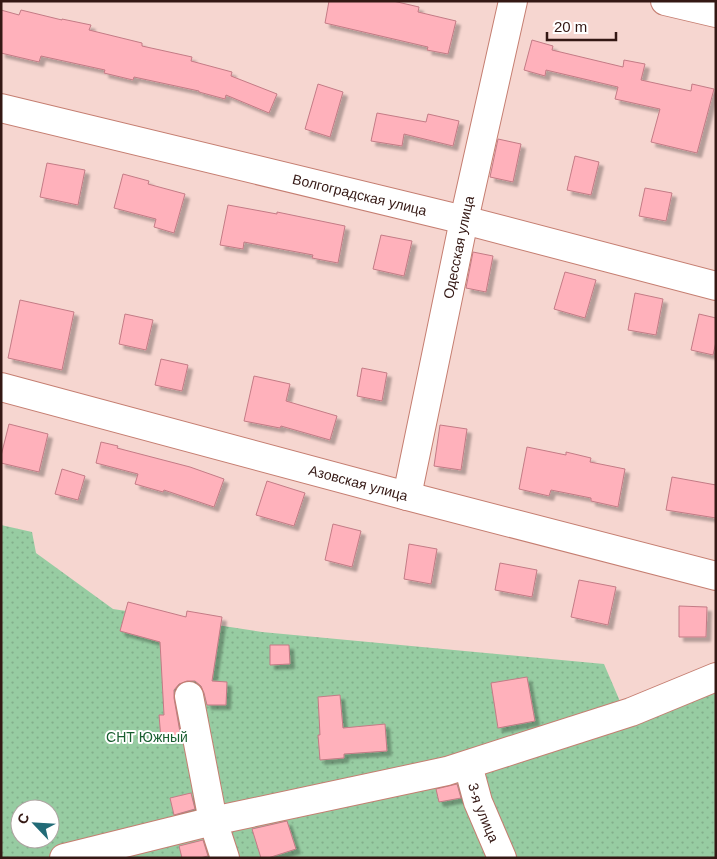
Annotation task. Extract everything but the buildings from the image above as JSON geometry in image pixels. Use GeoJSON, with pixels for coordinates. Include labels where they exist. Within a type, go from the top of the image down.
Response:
{"type":"FeatureCollection","features":[{"type":"Feature","properties":{"kind":"street","name":"Одесская улица"},"geometry":{"type":"LineString","coordinates":[[407,496],[464,220],[514,1]]}},
{"type":"Feature","properties":{"kind":"street"},"geometry":{"type":"LineString","coordinates":[[665,1],[716,13]]}},
{"type":"Feature","properties":{"kind":"street","name":"Волгоградская улица"},"geometry":{"type":"LineString","coordinates":[[1,108],[464,220],[716,286]]}},
{"type":"Feature","properties":{"kind":"street","name":"Азовская улица"},"geometry":{"type":"LineString","coordinates":[[1,387],[407,496],[716,576]]}},
{"type":"Feature","properties":{"kind":"street"},"geometry":{"type":"LineString","coordinates":[[64,858],[213,821],[447,771],[631,712],[716,677]]}},
{"type":"Feature","properties":{"kind":"street"},"geometry":{"type":"LineString","coordinates":[[189,696],[213,821],[225,858]]}},
{"type":"Feature","properties":{"kind":"street","name":"3-я улица"},"geometry":{"type":"LineString","coordinates":[[468,765],[478,802],[502,858]]}},
{"type":"Feature","properties":{"kind":"green space","name":"СНТ Южный"},"geometry":{"type":"Polygon","coordinates":[[[1,525],[32,532],[36,553],[113,609],[262,632],[604,664],[622,706],[716,675],[716,858],[1,858],[1,525]]]}}]}
